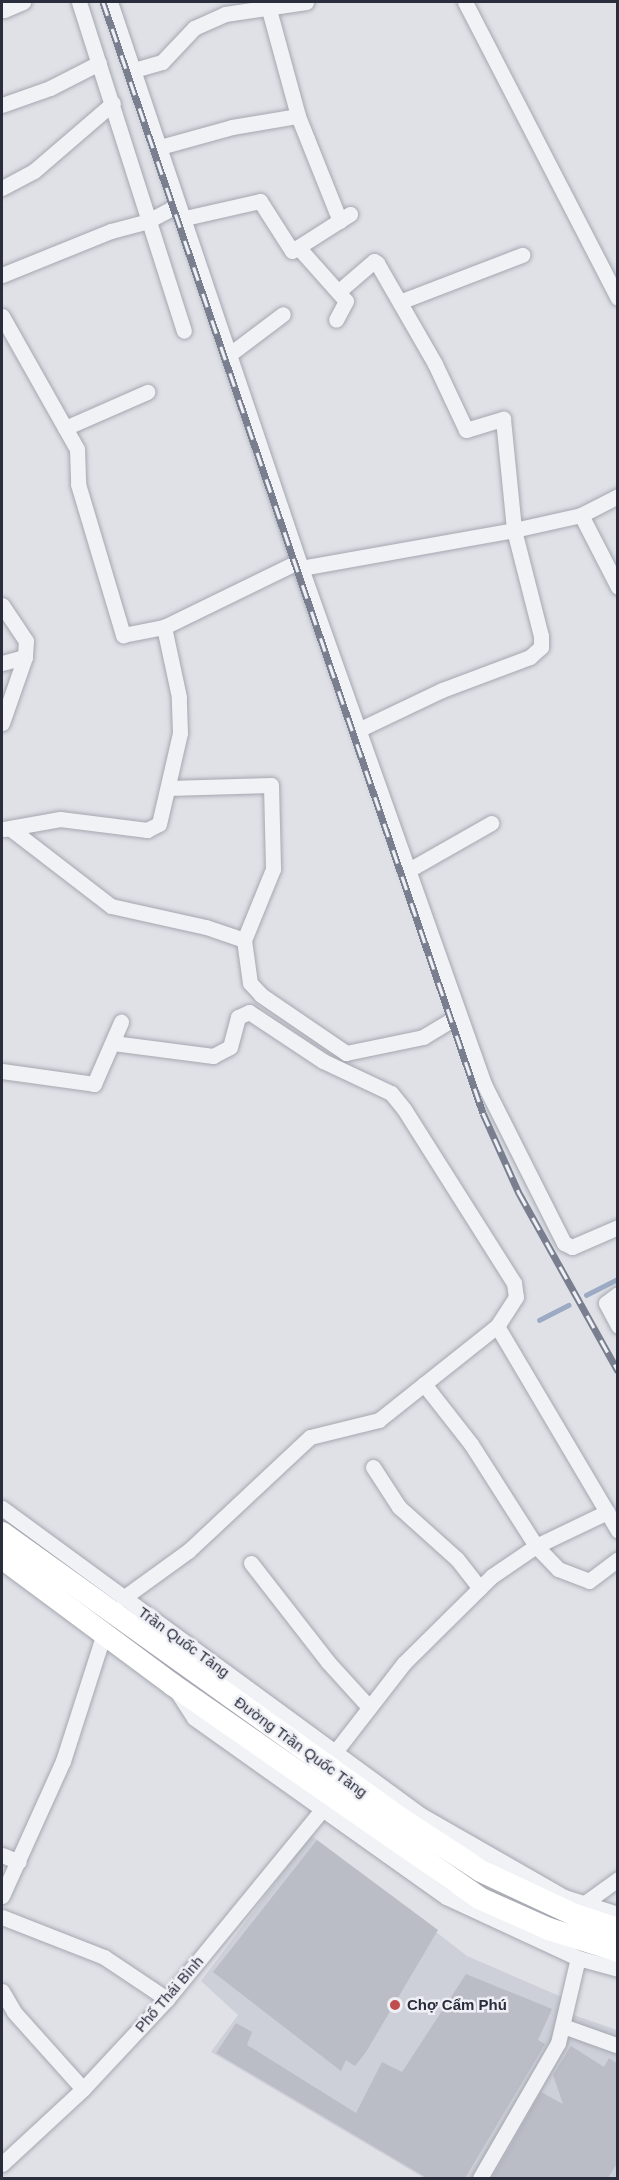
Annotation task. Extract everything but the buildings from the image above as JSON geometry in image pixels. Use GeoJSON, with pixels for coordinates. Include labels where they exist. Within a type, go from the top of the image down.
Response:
{"type":"FeatureCollection","features":[{"type":"Feature","properties":{"kind":"highway","name":"Đường Trần Quốc Tảng"},"geometry":{"type":"LineString","coordinates":[[2,1533],[398,1816],[481,1871],[575,1915],[618,1929]]}},
{"type":"Feature","properties":{"kind":"highway","name":"Đường Trần Quốc Tảng"},"geometry":{"type":"LineString","coordinates":[[2,1558],[173,1685],[479,1898],[549,1929],[618,1951]]}},
{"type":"Feature","properties":{"kind":"street"},"geometry":{"type":"LineString","coordinates":[[4,10],[23,2]]}},
{"type":"Feature","properties":{"kind":"street"},"geometry":{"type":"LineString","coordinates":[[79,2],[184,331]]}},
{"type":"Feature","properties":{"kind":"street"},"geometry":{"type":"LineString","coordinates":[[110,2],[185,218],[301,568],[464,1034],[557,1233],[573,1247],[618,1227]]}},
{"type":"Feature","properties":{"kind":"street"},"geometry":{"type":"LineString","coordinates":[[134,70],[162,62],[199,24],[225,14],[306,2]]}},
{"type":"Feature","properties":{"kind":"street"},"geometry":{"type":"LineString","coordinates":[[465,2],[618,298]]}},
{"type":"Feature","properties":{"kind":"street"},"geometry":{"type":"LineString","coordinates":[[185,218],[260,201],[288,248],[298,247],[345,218],[298,116],[268,6]]}},
{"type":"Feature","properties":{"kind":"street"},"geometry":{"type":"LineString","coordinates":[[2,105],[50,88],[99,63]]}},
{"type":"Feature","properties":{"kind":"street"},"geometry":{"type":"LineString","coordinates":[[2,188],[34,171],[113,103]]}},
{"type":"Feature","properties":{"kind":"street"},"geometry":{"type":"LineString","coordinates":[[160,147],[232,127],[298,116]]}},
{"type":"Feature","properties":{"kind":"street"},"geometry":{"type":"LineString","coordinates":[[2,275],[111,231],[148,221],[174,207],[185,218]]}},
{"type":"Feature","properties":{"kind":"street"},"geometry":{"type":"LineString","coordinates":[[298,247],[339,291],[346,306],[336,320]]}},
{"type":"Feature","properties":{"kind":"street"},"geometry":{"type":"LineString","coordinates":[[402,302],[522,255]]}},
{"type":"Feature","properties":{"kind":"street"},"geometry":{"type":"LineString","coordinates":[[339,291],[374,261],[402,302],[466,430],[503,419],[514,530],[541,636],[537,653],[358,730]]}},
{"type":"Feature","properties":{"kind":"street"},"geometry":{"type":"LineString","coordinates":[[230,354],[283,314]]}},
{"type":"Feature","properties":{"kind":"street"},"geometry":{"type":"LineString","coordinates":[[2,316],[79,455],[78,484],[119,630],[130,636],[164,627],[295,563],[301,568],[514,530],[581,515],[618,496]]}},
{"type":"Feature","properties":{"kind":"street"},"geometry":{"type":"LineString","coordinates":[[65,428],[147,392]]}},
{"type":"Feature","properties":{"kind":"street"},"geometry":{"type":"LineString","coordinates":[[581,515],[618,587]]}},
{"type":"Feature","properties":{"kind":"street"},"geometry":{"type":"LineString","coordinates":[[2,605],[26,641],[25,657],[2,723]]}},
{"type":"Feature","properties":{"kind":"street"},"geometry":{"type":"LineString","coordinates":[[6,829],[80,818],[154,828],[163,814],[180,733],[179,706],[164,627]]}},
{"type":"Feature","properties":{"kind":"street"},"geometry":{"type":"LineString","coordinates":[[2,663],[25,657]]}},
{"type":"Feature","properties":{"kind":"street"},"geometry":{"type":"LineString","coordinates":[[168,788],[270,785],[273,869],[244,940],[250,983],[261,995],[346,1053],[423,1037],[458,1016]]}},
{"type":"Feature","properties":{"kind":"street"},"geometry":{"type":"LineString","coordinates":[[407,871],[491,823]]}},
{"type":"Feature","properties":{"kind":"street"},"geometry":{"type":"LineString","coordinates":[[6,829],[111,906],[206,927],[244,940]]}},
{"type":"Feature","properties":{"kind":"street"},"geometry":{"type":"LineString","coordinates":[[113,1043],[213,1056],[230,1047],[238,1017],[249,1012],[323,1061],[391,1093],[404,1109],[514,1283],[513,1306],[501,1331],[424,1384],[372,1424],[310,1437],[188,1551],[123,1598]]}},
{"type":"Feature","properties":{"kind":"street"},"geometry":{"type":"LineString","coordinates":[[2,1071],[89,1086],[99,1079],[121,1022]]}},
{"type":"Feature","properties":{"kind":"street"},"geometry":{"type":"LineString","coordinates":[[618,1294],[606,1303],[618,1326]]}},
{"type":"Feature","properties":{"kind":"street"},"geometry":{"type":"LineString","coordinates":[[501,1331],[618,1532]]}},
{"type":"Feature","properties":{"kind":"street"},"geometry":{"type":"LineString","coordinates":[[424,1384],[471,1444],[536,1546],[558,1569],[589,1581],[618,1559]]}},
{"type":"Feature","properties":{"kind":"street"},"geometry":{"type":"LineString","coordinates":[[373,1467],[399,1507],[457,1559],[480,1588]]}},
{"type":"Feature","properties":{"kind":"street","name":"Trần Quốc Tảng"},"geometry":{"type":"LineString","coordinates":[[2,1508],[335,1752],[455,1836],[582,1905],[618,1914]]}},
{"type":"Feature","properties":{"kind":"street"},"geometry":{"type":"LineString","coordinates":[[335,1752],[404,1663],[480,1588],[536,1546],[607,1512]]}},
{"type":"Feature","properties":{"kind":"street"},"geometry":{"type":"LineString","coordinates":[[251,1563],[328,1662],[369,1707]]}},
{"type":"Feature","properties":{"kind":"street"},"geometry":{"type":"LineString","coordinates":[[2,1896],[63,1761],[104,1633]]}},
{"type":"Feature","properties":{"kind":"street"},"geometry":{"type":"LineString","coordinates":[[173,1685],[194,1718],[321,1811],[446,1897],[578,1958],[618,1969]]}},
{"type":"Feature","properties":{"kind":"street","name":"Phố Thái Bình"},"geometry":{"type":"LineString","coordinates":[[2,2164],[83,2089],[167,1999],[321,1811]]}},
{"type":"Feature","properties":{"kind":"street"},"geometry":{"type":"LineString","coordinates":[[2,1855],[19,1862]]}},
{"type":"Feature","properties":{"kind":"street"},"geometry":{"type":"LineString","coordinates":[[582,1905],[618,1879]]}},
{"type":"Feature","properties":{"kind":"street"},"geometry":{"type":"LineString","coordinates":[[2,1917],[104,1957],[167,1999]]}},
{"type":"Feature","properties":{"kind":"street"},"geometry":{"type":"LineString","coordinates":[[480,2178],[558,2043],[578,1958]]}},
{"type":"Feature","properties":{"kind":"street"},"geometry":{"type":"LineString","coordinates":[[2,1991],[14,2012],[83,2089]]}},
{"type":"Feature","properties":{"kind":"street"},"geometry":{"type":"LineString","coordinates":[[563,2026],[616,2045]]}},
{"type":"Feature","properties":{"kind":"shaded area","name":"Chợ Cẩm Phú"},"geometry":{"type":"Polygon","coordinates":[[[311,1835],[467,1956],[564,1998],[562,2011],[617,2030],[616,2178],[424,2178],[211,2052],[238,2015],[201,1981],[311,1835]]]}},
{"type":"Feature","properties":{"kind":"waterway"},"geometry":{"type":"LineString","coordinates":[[586,1295],[618,1279]]}},
{"type":"Feature","properties":{"kind":"waterway"},"geometry":{"type":"LineString","coordinates":[[539,1320],[568,1305]]}},
{"type":"Feature","properties":{"kind":"railway"},"geometry":{"type":"LineString","coordinates":[[103,2],[483,1113],[519,1193],[618,1371]]}},
{"type":"Feature","properties":{"kind":"place","name":"Chợ Cẩm Phú"},"geometry":{"type":"Point","coordinates":[395,2005]}}]}
